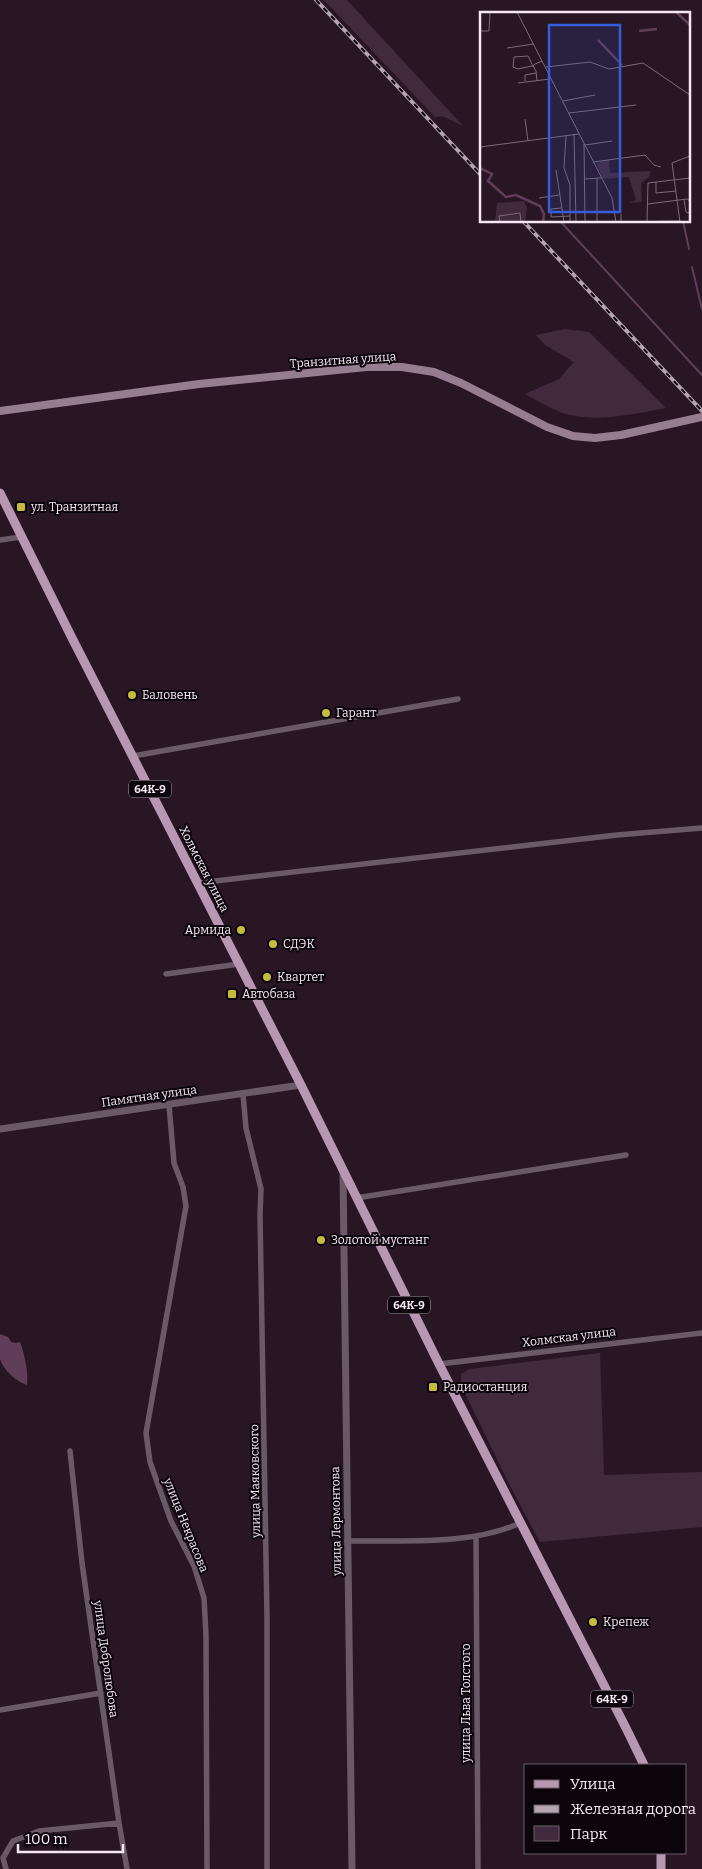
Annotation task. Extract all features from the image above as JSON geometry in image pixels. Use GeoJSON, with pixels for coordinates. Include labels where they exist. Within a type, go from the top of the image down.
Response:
{"type":"FeatureCollection","features":[{"type":"Feature","properties":{"kind":"main road","name":"Транзитная улица"},"geometry":{"type":"LineString","coordinates":[[0,411],[198,384],[366,367],[402,367],[434,372],[461,383],[547,427],[573,436],[595,438],[621,435],[702,417]]}},
{"type":"Feature","properties":{"kind":"main road","name":"Холмская улица"},"geometry":{"type":"LineString","coordinates":[[0,493],[301,1085],[438,1364],[644,1764]]}},
{"type":"Feature","properties":{"kind":"main road"},"geometry":{"type":"LineString","coordinates":[[661,1854],[661,1869]]}},
{"type":"Feature","properties":{"kind":"street"},"geometry":{"type":"LineString","coordinates":[[0,540],[21,537]]}},
{"type":"Feature","properties":{"kind":"street"},"geometry":{"type":"LineString","coordinates":[[133,756],[458,699]]}},
{"type":"Feature","properties":{"kind":"street"},"geometry":{"type":"LineString","coordinates":[[198,883],[617,835],[702,828]]}},
{"type":"Feature","properties":{"kind":"street"},"geometry":{"type":"LineString","coordinates":[[166,974],[239,964]]}},
{"type":"Feature","properties":{"kind":"street","name":"Памятная улица"},"geometry":{"type":"LineString","coordinates":[[0,1128],[301,1085]]}},
{"type":"Feature","properties":{"kind":"street","name":"улица Маяковского"},"geometry":{"type":"LineString","coordinates":[[243,1094],[246,1128],[261,1189],[267,1616],[267,1869]]}},
{"type":"Feature","properties":{"kind":"street","name":"улица Некрасова"},"geometry":{"type":"LineString","coordinates":[[169,1105],[174,1162],[183,1187],[186,1206],[146,1433],[150,1462],[171,1521],[194,1566],[204,1598],[206,1635],[207,1869]]}},
{"type":"Feature","properties":{"kind":"street"},"geometry":{"type":"LineString","coordinates":[[356,1198],[626,1155]]}},
{"type":"Feature","properties":{"kind":"street","name":"улица Лермонтова"},"geometry":{"type":"LineString","coordinates":[[343,1172],[352,1869]]}},
{"type":"Feature","properties":{"kind":"street","name":"Холмская улица"},"geometry":{"type":"LineString","coordinates":[[438,1364],[702,1333]]}},
{"type":"Feature","properties":{"kind":"street","name":"улица Добролюбова"},"geometry":{"type":"LineString","coordinates":[[70,1451],[82,1563],[127,1869]]}},
{"type":"Feature","properties":{"kind":"street"},"geometry":{"type":"LineString","coordinates":[[347,1541],[428,1540],[476,1536],[507,1529],[520,1523]]}},
{"type":"Feature","properties":{"kind":"street","name":"улица Льва Толстого"},"geometry":{"type":"LineString","coordinates":[[476,1536],[478,1869]]}},
{"type":"Feature","properties":{"kind":"street"},"geometry":{"type":"LineString","coordinates":[[0,1710],[101,1693]]}},
{"type":"Feature","properties":{"kind":"street"},"geometry":{"type":"LineString","coordinates":[[6,1869],[3,1858],[13,1841],[39,1831],[119,1823]]}},
{"type":"Feature","properties":{"kind":"green space"},"geometry":{"type":"Polygon","coordinates":[[[324,0],[347,0],[463,126],[442,116],[435,117],[324,0]]]}},
{"type":"Feature","properties":{"kind":"green space"},"geometry":{"type":"Polygon","coordinates":[[[565,329],[589,332],[666,408],[613,417],[572,416],[547,406],[525,394],[559,379],[574,362],[545,345],[536,335],[565,329]]]}},
{"type":"Feature","properties":{"kind":"green space"},"geometry":{"type":"Polygon","coordinates":[[[600,1353],[604,1475],[702,1472],[702,1527],[540,1542],[509,1484],[461,1385],[461,1374],[470,1369],[600,1353]]]}},
{"type":"Feature","properties":{"kind":"shaded area"},"geometry":{"type":"Polygon","coordinates":[[[0,1334],[8,1337],[11,1342],[20,1342],[26,1363],[27,1385],[19,1381],[4,1368],[0,1359],[0,1334]]]}},
{"type":"Feature","properties":{"kind":"waterway"},"geometry":{"type":"LineString","coordinates":[[561,222],[702,375]]}},
{"type":"Feature","properties":{"kind":"waterway"},"geometry":{"type":"LineString","coordinates":[[683,222],[689,249]]}},
{"type":"Feature","properties":{"kind":"waterway"},"geometry":{"type":"LineString","coordinates":[[692,267],[702,309]]}},
{"type":"Feature","properties":{"kind":"railway"},"geometry":{"type":"LineString","coordinates":[[316,0],[480,174]]}},
{"type":"Feature","properties":{"kind":"railway"},"geometry":{"type":"LineString","coordinates":[[524,222],[702,411]]}},
{"type":"Feature","properties":{"kind":"place","name":"ул. Транзитная"},"geometry":{"type":"Point","coordinates":[21,507]}},
{"type":"Feature","properties":{"kind":"place","name":"Баловень"},"geometry":{"type":"Point","coordinates":[132,695]}},
{"type":"Feature","properties":{"kind":"place","name":"Гарант"},"geometry":{"type":"Point","coordinates":[326,713]}},
{"type":"Feature","properties":{"kind":"place","name":"Армида"},"geometry":{"type":"Point","coordinates":[241,930]}},
{"type":"Feature","properties":{"kind":"place","name":"СДЭК"},"geometry":{"type":"Point","coordinates":[273,944]}},
{"type":"Feature","properties":{"kind":"place","name":"Квартет"},"geometry":{"type":"Point","coordinates":[267,977]}},
{"type":"Feature","properties":{"kind":"place","name":"Автобаза"},"geometry":{"type":"Point","coordinates":[232,994]}},
{"type":"Feature","properties":{"kind":"place","name":"Золотой мустанг"},"geometry":{"type":"Point","coordinates":[321,1240]}},
{"type":"Feature","properties":{"kind":"place","name":"Радиостанция"},"geometry":{"type":"Point","coordinates":[433,1387]}},
{"type":"Feature","properties":{"kind":"place","name":"Крепеж"},"geometry":{"type":"Point","coordinates":[593,1622]}}]}
